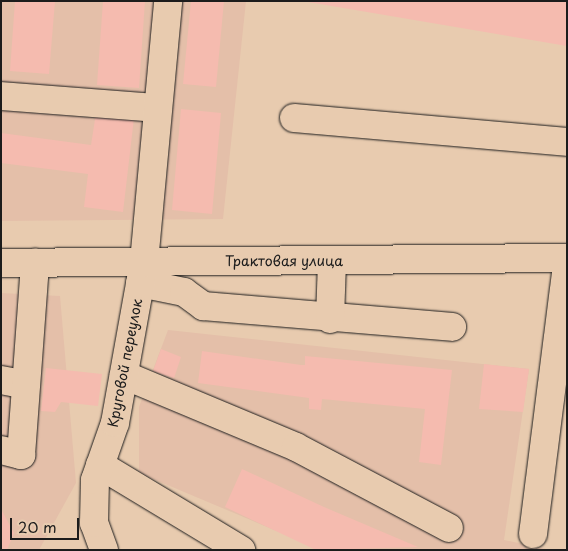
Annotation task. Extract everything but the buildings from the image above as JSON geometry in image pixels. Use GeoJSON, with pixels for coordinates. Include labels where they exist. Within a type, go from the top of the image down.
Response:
{"type":"FeatureCollection","features":[{"type":"Feature","properties":{"kind":"main road","name":"Круговой переулок"},"geometry":{"type":"LineString","coordinates":[[104,550],[94,523],[95,480],[115,423],[142,273],[168,1]]}},
{"type":"Feature","properties":{"kind":"main road"},"geometry":{"type":"LineString","coordinates":[[1,96],[158,108]]}},
{"type":"Feature","properties":{"kind":"main road"},"geometry":{"type":"LineString","coordinates":[[294,118],[567,142]]}},
{"type":"Feature","properties":{"kind":"main road","name":"Трактовая улица"},"geometry":{"type":"LineString","coordinates":[[1,263],[35,263],[142,273],[332,261],[567,258]]}},
{"type":"Feature","properties":{"kind":"main road"},"geometry":{"type":"LineString","coordinates":[[330,319],[332,261]]}},
{"type":"Feature","properties":{"kind":"main road"},"geometry":{"type":"LineString","coordinates":[[1,450],[21,455],[14,383],[35,263]]}},
{"type":"Feature","properties":{"kind":"main road"},"geometry":{"type":"LineString","coordinates":[[532,534],[564,303],[567,266]]}},
{"type":"Feature","properties":{"kind":"main road"},"geometry":{"type":"LineString","coordinates":[[142,273],[184,292],[204,306],[330,319],[452,327]]}},
{"type":"Feature","properties":{"kind":"main road"},"geometry":{"type":"LineString","coordinates":[[124,375],[296,447],[450,528]]}},
{"type":"Feature","properties":{"kind":"main road"},"geometry":{"type":"LineString","coordinates":[[100,465],[241,550]]}},
{"type":"Feature","properties":{"kind":"shaded area"},"geometry":{"type":"Polygon","coordinates":[[[1,1],[246,1],[223,219],[1,221],[1,1]]]}},
{"type":"Feature","properties":{"kind":"shaded area"},"geometry":{"type":"Polygon","coordinates":[[[1,293],[60,296],[76,483],[39,550],[1,550],[1,293]]]}},
{"type":"Feature","properties":{"kind":"shaded area"},"geometry":{"type":"Polygon","coordinates":[[[168,330],[529,369],[504,540],[551,550],[322,550],[139,473],[139,407],[168,330]]]}}]}
